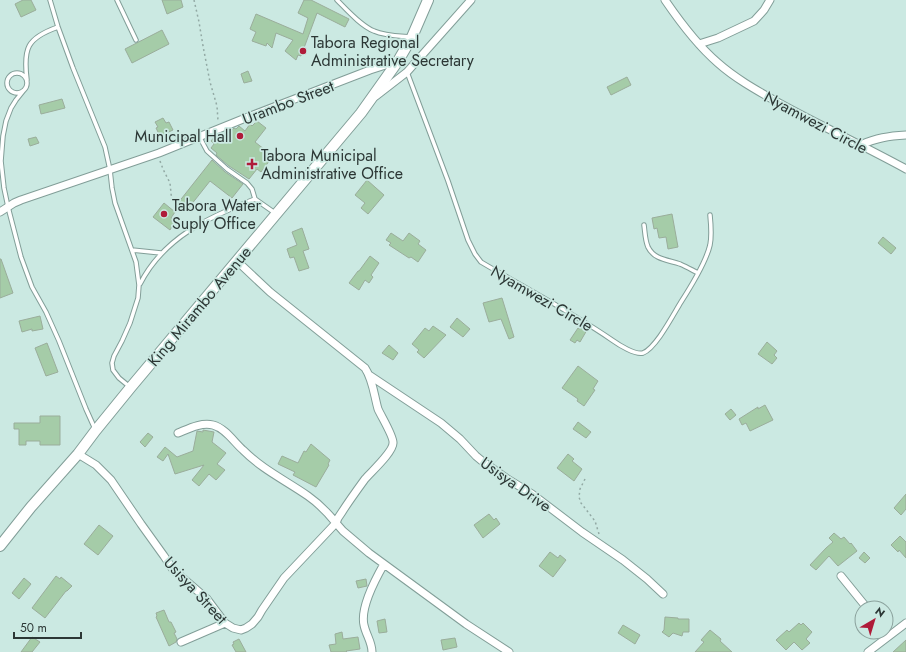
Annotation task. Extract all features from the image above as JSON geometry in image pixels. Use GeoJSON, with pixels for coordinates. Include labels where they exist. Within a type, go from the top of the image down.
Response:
{"type":"FeatureCollection","features":[{"type":"Feature","properties":{"kind":"main road","name":"King Mirambo Avenue"},"geometry":{"type":"LineString","coordinates":[[0,546],[31,507],[78,454],[131,387],[344,134],[398,61],[412,37],[428,0]]}},
{"type":"Feature","properties":{"kind":"street"},"geometry":{"type":"LineString","coordinates":[[369,101],[407,72],[471,0]]}},
{"type":"Feature","properties":{"kind":"street","name":"Nyamwezi Circle"},"geometry":{"type":"LineString","coordinates":[[665,0],[698,44],[736,78],[812,121],[906,169]]}},
{"type":"Feature","properties":{"kind":"street"},"geometry":{"type":"LineString","coordinates":[[698,44],[718,38],[754,21],[764,10],[770,0]]}},
{"type":"Feature","properties":{"kind":"street","name":"Urambo Street"},"geometry":{"type":"LineString","coordinates":[[0,212],[21,200],[159,153],[370,70],[398,61]]}},
{"type":"Feature","properties":{"kind":"street"},"geometry":{"type":"LineString","coordinates":[[860,145],[883,137],[906,135]]}},
{"type":"Feature","properties":{"kind":"street"},"geometry":{"type":"LineString","coordinates":[[237,261],[270,292],[359,363],[369,374]]}},
{"type":"Feature","properties":{"kind":"street","name":"Usisya Street"},"geometry":{"type":"LineString","coordinates":[[78,454],[96,465],[111,480],[140,524],[172,568],[207,599],[225,623],[233,628],[241,630],[252,624],[258,617],[284,578],[336,523],[352,497],[391,450],[394,442],[379,411],[369,374]]}},
{"type":"Feature","properties":{"kind":"street","name":"Usisya Drive"},"geometry":{"type":"LineString","coordinates":[[369,374],[441,423],[482,461],[532,494],[569,523],[623,560],[663,594]]}},
{"type":"Feature","properties":{"kind":"street"},"geometry":{"type":"LineString","coordinates":[[178,433],[203,424],[212,424],[218,427],[268,472],[309,497],[328,513],[342,531],[384,564],[466,624],[509,652]]}},
{"type":"Feature","properties":{"kind":"street"},"geometry":{"type":"LineString","coordinates":[[372,652],[372,645],[363,624],[363,617],[374,583],[384,564]]}},
{"type":"Feature","properties":{"kind":"street"},"geometry":{"type":"LineString","coordinates":[[841,576],[861,600]]}},
{"type":"Feature","properties":{"kind":"street"},"geometry":{"type":"LineString","coordinates":[[894,630],[906,622]]}},
{"type":"Feature","properties":{"kind":"street"},"geometry":{"type":"LineString","coordinates":[[181,642],[225,623]]}},
{"type":"Feature","properties":{"kind":"street"},"geometry":{"type":"LineString","coordinates":[[868,652],[881,640]]}},
{"type":"Feature","properties":{"kind":"lane"},"geometry":{"type":"LineString","coordinates":[[50,0],[73,68],[105,147],[115,203],[136,262],[139,285],[138,298],[130,323],[112,363],[113,370],[119,378],[131,387]]}},
{"type":"Feature","properties":{"kind":"lane"},"geometry":{"type":"LineString","coordinates":[[117,0],[136,40]]}},
{"type":"Feature","properties":{"kind":"lane"},"geometry":{"type":"LineString","coordinates":[[337,0],[372,31],[383,34],[412,37]]}},
{"type":"Feature","properties":{"kind":"lane"},"geometry":{"type":"LineString","coordinates":[[58,26],[43,33],[28,46],[25,67],[27,84],[26,88],[11,108],[6,121],[1,161],[4,188],[21,257],[32,287],[46,312],[59,341],[96,430]]}},
{"type":"Feature","properties":{"kind":"lane","name":"Nyamwezi Circle"},"geometry":{"type":"LineString","coordinates":[[407,72],[448,181],[468,240],[481,262],[635,353],[642,353],[652,346],[698,273],[710,246],[710,215]]}},
{"type":"Feature","properties":{"kind":"lane"},"geometry":{"type":"LineString","coordinates":[[24,90],[17,93],[10,90],[8,86],[8,79],[14,74],[18,73],[27,80]]}},
{"type":"Feature","properties":{"kind":"lane"},"geometry":{"type":"LineString","coordinates":[[199,136],[207,151],[227,170],[247,183],[252,188],[255,199],[276,214]]}},
{"type":"Feature","properties":{"kind":"lane"},"geometry":{"type":"LineString","coordinates":[[139,285],[146,271],[161,253],[172,243],[217,214],[255,199]]}},
{"type":"Feature","properties":{"kind":"lane"},"geometry":{"type":"LineString","coordinates":[[644,225],[648,246],[651,252],[657,257],[683,265],[698,273]]}},
{"type":"Feature","properties":{"kind":"lane"},"geometry":{"type":"LineString","coordinates":[[132,250],[161,253]]}},
{"type":"Feature","properties":{"kind":"path"},"geometry":{"type":"LineString","coordinates":[[194,0],[210,82],[217,106],[219,129]]}},
{"type":"Feature","properties":{"kind":"path"},"geometry":{"type":"LineString","coordinates":[[159,153],[161,164],[170,183],[172,203]]}},
{"type":"Feature","properties":{"kind":"path"},"geometry":{"type":"LineString","coordinates":[[585,479],[580,489],[579,496],[594,521],[599,536],[599,544]]}},
{"type":"Feature","properties":{"kind":"building"},"geometry":{"type":"Polygon","coordinates":[[[23,0],[31,0],[36,10],[21,17],[15,4],[23,0]]]}},
{"type":"Feature","properties":{"kind":"building"},"geometry":{"type":"Polygon","coordinates":[[[162,0],[181,0],[183,7],[167,14],[162,0]]]}},
{"type":"Feature","properties":{"kind":"building"},"geometry":{"type":"Polygon","coordinates":[[[304,0],[311,0],[349,19],[345,27],[317,13],[301,56],[298,55],[296,60],[285,51],[293,40],[276,33],[272,48],[267,43],[266,46],[252,41],[256,32],[250,29],[256,14],[303,34],[308,18],[298,13],[304,0]]]}},
{"type":"Feature","properties":{"kind":"building"},"geometry":{"type":"Polygon","coordinates":[[[162,30],[169,44],[132,63],[125,49],[162,30]]]}},
{"type":"Feature","properties":{"kind":"building"},"geometry":{"type":"Polygon","coordinates":[[[248,71],[252,81],[244,83],[241,74],[248,71]]]}},
{"type":"Feature","properties":{"kind":"building"},"geometry":{"type":"Polygon","coordinates":[[[627,77],[631,85],[611,95],[607,87],[627,77]]]}},
{"type":"Feature","properties":{"kind":"building"},"geometry":{"type":"Polygon","coordinates":[[[62,99],[65,108],[41,114],[39,105],[62,99]]]}},
{"type":"Feature","properties":{"kind":"building"},"geometry":{"type":"Polygon","coordinates":[[[163,118],[166,123],[169,122],[173,130],[160,136],[155,122],[163,118]]]}},
{"type":"Feature","properties":{"kind":"building"},"geometry":{"type":"Polygon","coordinates":[[[257,121],[266,128],[255,142],[269,153],[266,157],[270,160],[261,172],[257,169],[249,179],[229,166],[216,155],[217,153],[211,148],[214,144],[211,141],[216,135],[219,134],[223,138],[225,136],[226,137],[234,128],[236,129],[239,126],[245,131],[250,124],[252,126],[257,121]]]}},
{"type":"Feature","properties":{"kind":"building"},"geometry":{"type":"Polygon","coordinates":[[[36,137],[39,143],[30,146],[28,139],[36,137]]]}},
{"type":"Feature","properties":{"kind":"building"},"geometry":{"type":"Polygon","coordinates":[[[212,160],[225,172],[243,184],[232,198],[210,181],[187,210],[178,203],[212,160]]]}},
{"type":"Feature","properties":{"kind":"building"},"geometry":{"type":"Polygon","coordinates":[[[367,180],[384,195],[368,214],[361,208],[365,203],[355,195],[367,180]]]}},
{"type":"Feature","properties":{"kind":"building","name":"Tabora Water Suply Office"},"geometry":{"type":"Polygon","coordinates":[[[164,203],[175,212],[171,218],[173,219],[171,221],[174,223],[170,230],[153,217],[164,203]]]}},
{"type":"Feature","properties":{"kind":"building"},"geometry":{"type":"Polygon","coordinates":[[[672,214],[678,247],[668,249],[666,237],[659,238],[657,228],[654,229],[652,218],[672,214]]]}},
{"type":"Feature","properties":{"kind":"building"},"geometry":{"type":"Polygon","coordinates":[[[302,228],[309,249],[303,251],[309,268],[299,271],[294,257],[290,258],[287,249],[297,245],[292,232],[302,228]]]}},
{"type":"Feature","properties":{"kind":"building"},"geometry":{"type":"Polygon","coordinates":[[[391,233],[403,241],[409,233],[420,241],[418,244],[426,250],[418,262],[389,245],[391,243],[386,240],[391,233]]]}},
{"type":"Feature","properties":{"kind":"building"},"geometry":{"type":"Polygon","coordinates":[[[883,237],[896,248],[891,254],[878,243],[883,237]]]}},
{"type":"Feature","properties":{"kind":"building"},"geometry":{"type":"Polygon","coordinates":[[[370,256],[379,263],[371,275],[373,277],[369,283],[365,280],[359,290],[349,283],[370,256]]]}},
{"type":"Feature","properties":{"kind":"building"},"geometry":{"type":"Polygon","coordinates":[[[0,259],[13,293],[0,298],[0,259]]]}},
{"type":"Feature","properties":{"kind":"building"},"geometry":{"type":"Polygon","coordinates":[[[502,298],[514,337],[509,339],[501,319],[489,322],[483,303],[502,298]]]}},
{"type":"Feature","properties":{"kind":"building"},"geometry":{"type":"Polygon","coordinates":[[[40,316],[43,329],[32,331],[32,329],[22,332],[19,321],[40,316]]]}},
{"type":"Feature","properties":{"kind":"building"},"geometry":{"type":"Polygon","coordinates":[[[457,318],[470,329],[463,337],[450,327],[457,318]]]}},
{"type":"Feature","properties":{"kind":"building"},"geometry":{"type":"Polygon","coordinates":[[[433,326],[446,335],[424,358],[417,352],[419,350],[412,344],[425,328],[429,331],[433,326]]]}},
{"type":"Feature","properties":{"kind":"building"},"geometry":{"type":"Polygon","coordinates":[[[582,326],[587,330],[580,342],[577,340],[575,343],[570,340],[578,328],[580,329],[582,326]]]}},
{"type":"Feature","properties":{"kind":"building"},"geometry":{"type":"Polygon","coordinates":[[[767,342],[777,351],[774,355],[777,358],[772,364],[758,354],[767,342]]]}},
{"type":"Feature","properties":{"kind":"building"},"geometry":{"type":"Polygon","coordinates":[[[47,343],[58,372],[46,376],[35,348],[47,343]]]}},
{"type":"Feature","properties":{"kind":"building"},"geometry":{"type":"Polygon","coordinates":[[[389,345],[398,353],[393,360],[382,353],[389,345]]]}},
{"type":"Feature","properties":{"kind":"building"},"geometry":{"type":"Polygon","coordinates":[[[578,366],[598,381],[593,389],[595,390],[584,406],[577,401],[578,399],[562,388],[578,366]]]}},
{"type":"Feature","properties":{"kind":"building"},"geometry":{"type":"Polygon","coordinates":[[[765,405],[773,420],[750,431],[746,423],[742,425],[739,419],[758,407],[758,409],[765,405]]]}},
{"type":"Feature","properties":{"kind":"building"},"geometry":{"type":"Polygon","coordinates":[[[731,409],[736,415],[730,420],[725,414],[731,409]]]}},
{"type":"Feature","properties":{"kind":"building"},"geometry":{"type":"Polygon","coordinates":[[[40,416],[60,416],[60,445],[40,445],[40,441],[26,441],[26,445],[19,445],[19,429],[14,429],[14,423],[40,423],[40,416]]]}},
{"type":"Feature","properties":{"kind":"building"},"geometry":{"type":"Polygon","coordinates":[[[578,422],[591,432],[586,438],[573,429],[578,422]]]}},
{"type":"Feature","properties":{"kind":"building"},"geometry":{"type":"Polygon","coordinates":[[[203,430],[214,432],[212,442],[226,453],[217,464],[225,470],[216,480],[209,474],[199,486],[192,480],[204,465],[175,474],[168,454],[163,461],[157,457],[165,447],[177,457],[193,451],[197,431],[203,432],[203,430]]]}},
{"type":"Feature","properties":{"kind":"building"},"geometry":{"type":"Polygon","coordinates":[[[148,433],[153,437],[145,447],[140,442],[148,433]]]}},
{"type":"Feature","properties":{"kind":"building"},"geometry":{"type":"Polygon","coordinates":[[[311,444],[330,460],[329,465],[316,487],[293,475],[295,472],[278,464],[282,456],[298,463],[304,451],[306,452],[311,444]]]}},
{"type":"Feature","properties":{"kind":"building"},"geometry":{"type":"Polygon","coordinates":[[[568,454],[574,459],[572,461],[582,469],[574,481],[557,468],[568,454]]]}},
{"type":"Feature","properties":{"kind":"building"},"geometry":{"type":"Polygon","coordinates":[[[906,494],[906,509],[901,515],[894,508],[906,494]]]}},
{"type":"Feature","properties":{"kind":"building"},"geometry":{"type":"Polygon","coordinates":[[[489,514],[494,520],[496,518],[500,524],[483,538],[474,525],[489,514]]]}},
{"type":"Feature","properties":{"kind":"building"},"geometry":{"type":"Polygon","coordinates":[[[99,525],[113,536],[98,555],[84,544],[99,525]]]}},
{"type":"Feature","properties":{"kind":"building"},"geometry":{"type":"Polygon","coordinates":[[[834,533],[841,539],[844,537],[857,551],[838,566],[829,556],[816,570],[810,565],[833,542],[829,538],[834,533]]]}},
{"type":"Feature","properties":{"kind":"building"},"geometry":{"type":"Polygon","coordinates":[[[900,536],[906,542],[906,558],[899,550],[898,552],[891,545],[900,536]]]}},
{"type":"Feature","properties":{"kind":"building"},"geometry":{"type":"Polygon","coordinates":[[[550,552],[558,558],[560,555],[566,560],[553,577],[539,566],[550,552]]]}},
{"type":"Feature","properties":{"kind":"building"},"geometry":{"type":"Polygon","coordinates":[[[864,552],[870,558],[865,563],[859,558],[864,552]]]}},
{"type":"Feature","properties":{"kind":"building"},"geometry":{"type":"Polygon","coordinates":[[[56,576],[60,579],[61,577],[72,586],[66,591],[45,618],[32,608],[56,576]]]}},
{"type":"Feature","properties":{"kind":"building"},"geometry":{"type":"Polygon","coordinates":[[[24,578],[31,584],[19,599],[12,593],[24,578]]]}},
{"type":"Feature","properties":{"kind":"building"},"geometry":{"type":"Polygon","coordinates":[[[366,579],[367,586],[358,588],[356,581],[366,579]]]}},
{"type":"Feature","properties":{"kind":"building"},"geometry":{"type":"Polygon","coordinates":[[[164,610],[169,622],[171,622],[176,632],[174,633],[177,639],[176,642],[169,646],[156,617],[156,613],[164,610]]]}},
{"type":"Feature","properties":{"kind":"building"},"geometry":{"type":"Polygon","coordinates":[[[665,617],[689,619],[689,632],[683,632],[682,636],[673,633],[669,637],[662,632],[664,630],[665,617]]]}},
{"type":"Feature","properties":{"kind":"building"},"geometry":{"type":"Polygon","coordinates":[[[385,619],[387,632],[379,633],[377,621],[385,619]]]}},
{"type":"Feature","properties":{"kind":"building"},"geometry":{"type":"Polygon","coordinates":[[[799,623],[801,625],[803,623],[812,632],[806,639],[810,643],[802,650],[794,642],[786,650],[776,640],[787,630],[789,632],[799,623]]]}},
{"type":"Feature","properties":{"kind":"building"},"geometry":{"type":"Polygon","coordinates":[[[623,625],[640,635],[635,644],[618,633],[623,625]]]}},
{"type":"Feature","properties":{"kind":"building"},"geometry":{"type":"Polygon","coordinates":[[[710,630],[721,639],[720,641],[732,652],[695,652],[704,642],[701,640],[710,630]]]}},
{"type":"Feature","properties":{"kind":"building"},"geometry":{"type":"Polygon","coordinates":[[[342,632],[343,639],[358,637],[360,649],[346,651],[347,652],[331,652],[329,645],[336,644],[335,634],[342,632]]]}},
{"type":"Feature","properties":{"kind":"building"},"geometry":{"type":"Polygon","coordinates":[[[32,637],[40,642],[32,652],[21,652],[32,637]]]}},
{"type":"Feature","properties":{"kind":"building"},"geometry":{"type":"Polygon","coordinates":[[[455,638],[457,647],[443,650],[441,640],[455,638]]]}},
{"type":"Feature","properties":{"kind":"building"},"geometry":{"type":"Polygon","coordinates":[[[239,639],[246,652],[236,652],[232,645],[234,644],[233,642],[239,639]]]}},
{"type":"Feature","properties":{"kind":"building"},"geometry":{"type":"Polygon","coordinates":[[[906,640],[906,652],[893,652],[906,640]]]}},
{"type":"Feature","properties":{"kind":"place","name":"Tabora Regional Administrative Secretary"},"geometry":{"type":"Point","coordinates":[303,51]}},
{"type":"Feature","properties":{"kind":"place","name":"Municipal Hall"},"geometry":{"type":"Point","coordinates":[240,136]}},
{"type":"Feature","properties":{"kind":"place","name":"Tabora Municipal Administrative Office"},"geometry":{"type":"Point","coordinates":[252,164]}},
{"type":"Feature","properties":{"kind":"place","name":"Tabora Water Suply Office"},"geometry":{"type":"Point","coordinates":[164,214]}}]}
